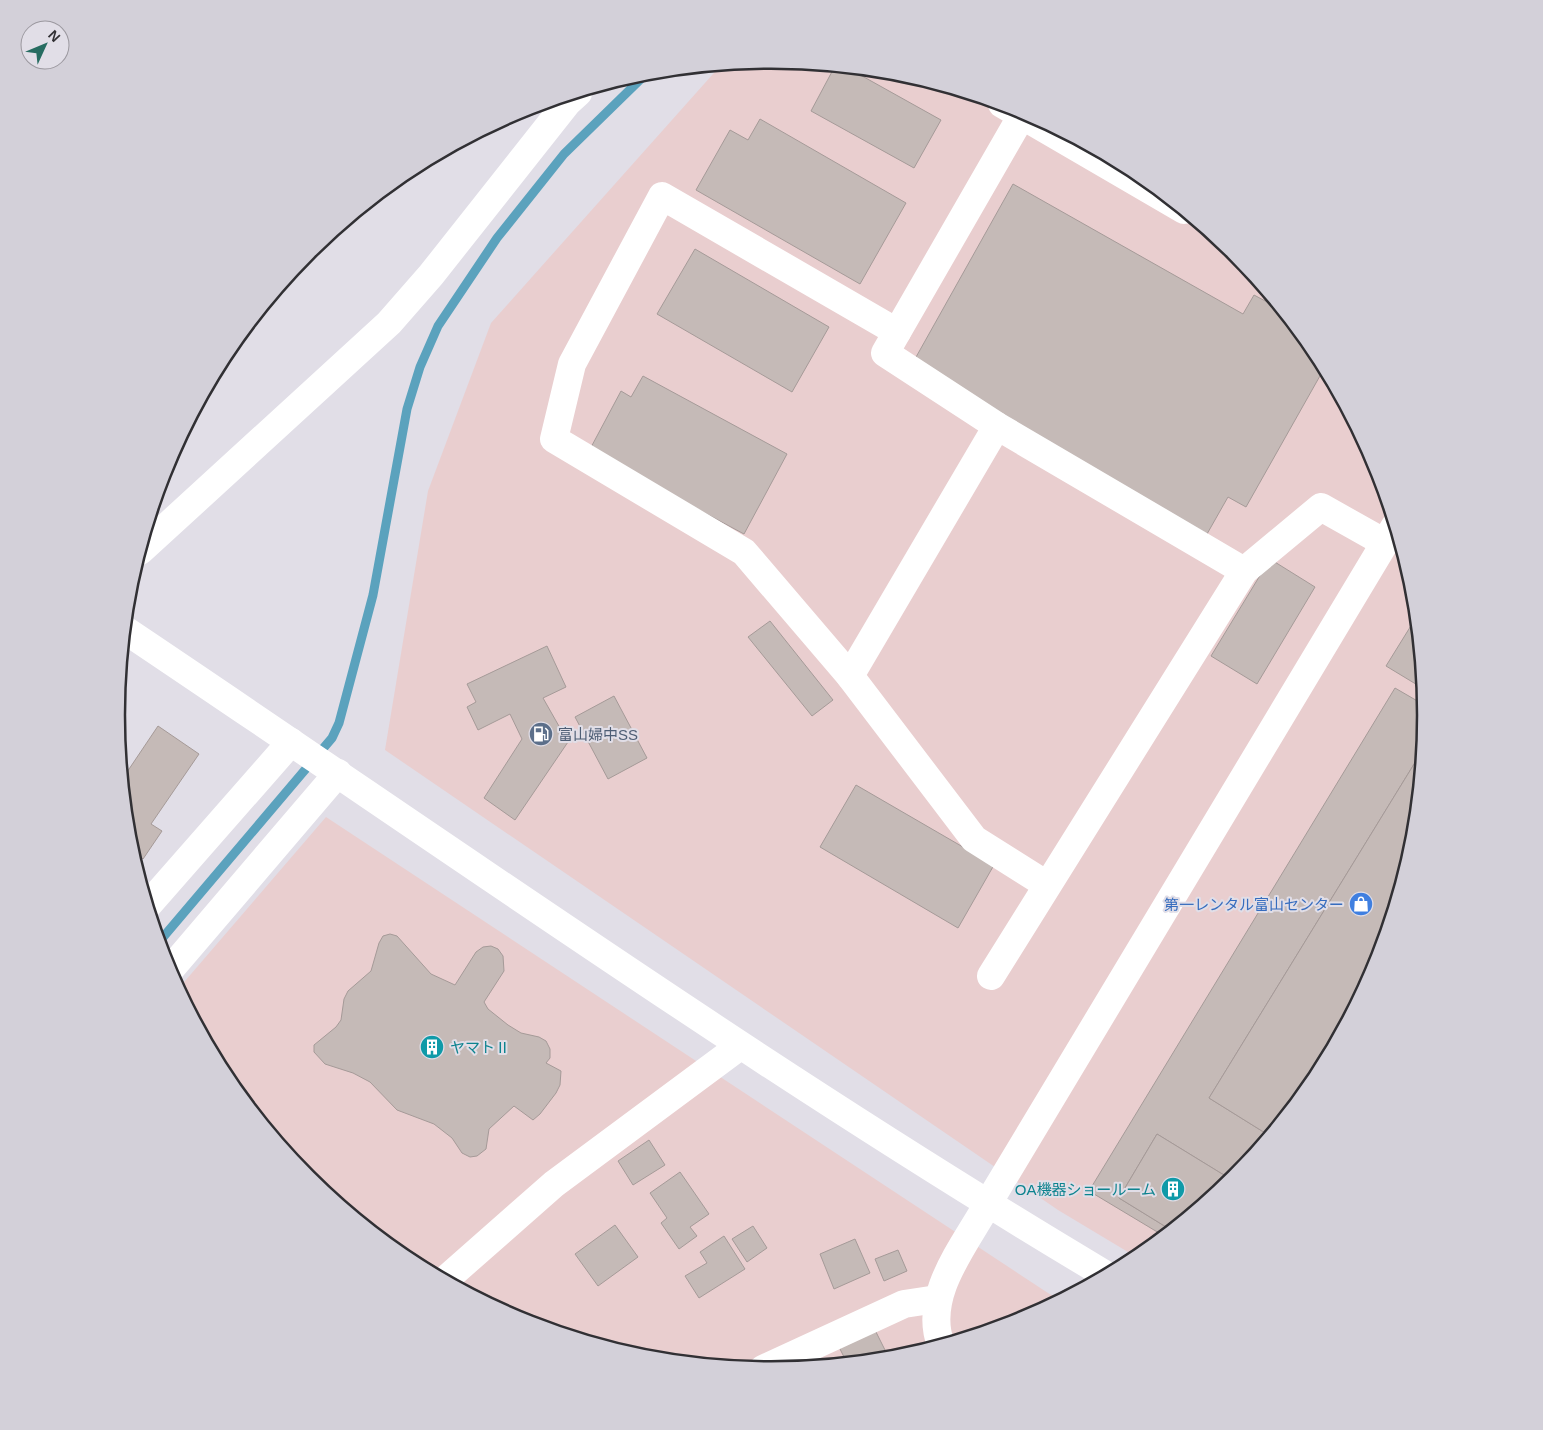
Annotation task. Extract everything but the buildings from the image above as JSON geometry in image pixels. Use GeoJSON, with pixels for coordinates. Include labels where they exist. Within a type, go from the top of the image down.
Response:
{"type":"FeatureCollection","features":[{"type":"Feature","properties":{"kind":"street"},"geometry":{"type":"LineString","coordinates":[[149,543],[389,323],[431,275],[568,102]]}},
{"type":"Feature","properties":{"kind":"street"},"geometry":{"type":"LineString","coordinates":[[1009,114],[897,332],[884,353],[997,426],[1244,571]]}},
{"type":"Feature","properties":{"kind":"street"},"geometry":{"type":"LineString","coordinates":[[1054,134],[1138,183]]}},
{"type":"Feature","properties":{"kind":"street"},"geometry":{"type":"LineString","coordinates":[[897,332],[662,196],[572,364],[554,439],[744,552],[850,676],[974,839],[1047,885]]}},
{"type":"Feature","properties":{"kind":"street"},"geometry":{"type":"LineString","coordinates":[[850,676],[997,426]]}},
{"type":"Feature","properties":{"kind":"street"},"geometry":{"type":"LineString","coordinates":[[938,1339],[937,1299],[987,1205],[1390,534],[1321,507],[1244,571],[991,976]]}},
{"type":"Feature","properties":{"kind":"street"},"geometry":{"type":"LineString","coordinates":[[131,634],[740,1046],[987,1205],[1100,1272]]}},
{"type":"Feature","properties":{"kind":"street"},"geometry":{"type":"LineString","coordinates":[[153,900],[291,742]]}},
{"type":"Feature","properties":{"kind":"street"},"geometry":{"type":"LineString","coordinates":[[175,964],[338,773]]}},
{"type":"Feature","properties":{"kind":"street"},"geometry":{"type":"LineString","coordinates":[[450,1276],[554,1184],[740,1046]]}},
{"type":"Feature","properties":{"kind":"street"},"geometry":{"type":"LineString","coordinates":[[781,1361],[904,1304],[937,1299]]}},
{"type":"Feature","properties":{"kind":"shaded area"},"geometry":{"type":"Polygon","coordinates":[[[772,69],[856,74],[898,81],[979,103],[1057,135],[1095,155],[1131,178],[1198,229],[1257,289],[1284,322],[1309,356],[1351,429],[1369,468],[1396,548],[1412,631],[1416,673],[1418,715],[1412,799],[1396,882],[1383,923],[1369,962],[1331,1038],[1309,1074],[1257,1141],[1198,1201],[1165,1228],[1130,1253],[1058,1210],[385,750],[428,491],[491,323],[715,71],[772,69]]]}},
{"type":"Feature","properties":{"kind":"shaded area"},"geometry":{"type":"Polygon","coordinates":[[[326,817],[1054,1296],[979,1327],[939,1339],[898,1349],[814,1360],[729,1360],[687,1356],[645,1349],[564,1327],[486,1295],[448,1275],[378,1228],[345,1201],[286,1141],[259,1108],[234,1074],[212,1038],[184,983],[326,817]]]}},
{"type":"Feature","properties":{"kind":"waterway"},"geometry":{"type":"LineString","coordinates":[[164,936],[332,738],[339,723],[373,595],[407,409],[420,367],[438,326],[497,238],[564,154],[637,83]]}},
{"type":"Feature","properties":{"kind":"place","name":"富山婦中SS"},"geometry":{"type":"Point","coordinates":[541,734]}},
{"type":"Feature","properties":{"kind":"place","name":"第一レンタル富山センター"},"geometry":{"type":"Point","coordinates":[1361,904]}},
{"type":"Feature","properties":{"kind":"place","name":"ヤマトⅡ"},"geometry":{"type":"Point","coordinates":[432,1047]}},
{"type":"Feature","properties":{"kind":"place","name":"OA機器ショールーム"},"geometry":{"type":"Point","coordinates":[1173,1189]}}]}
